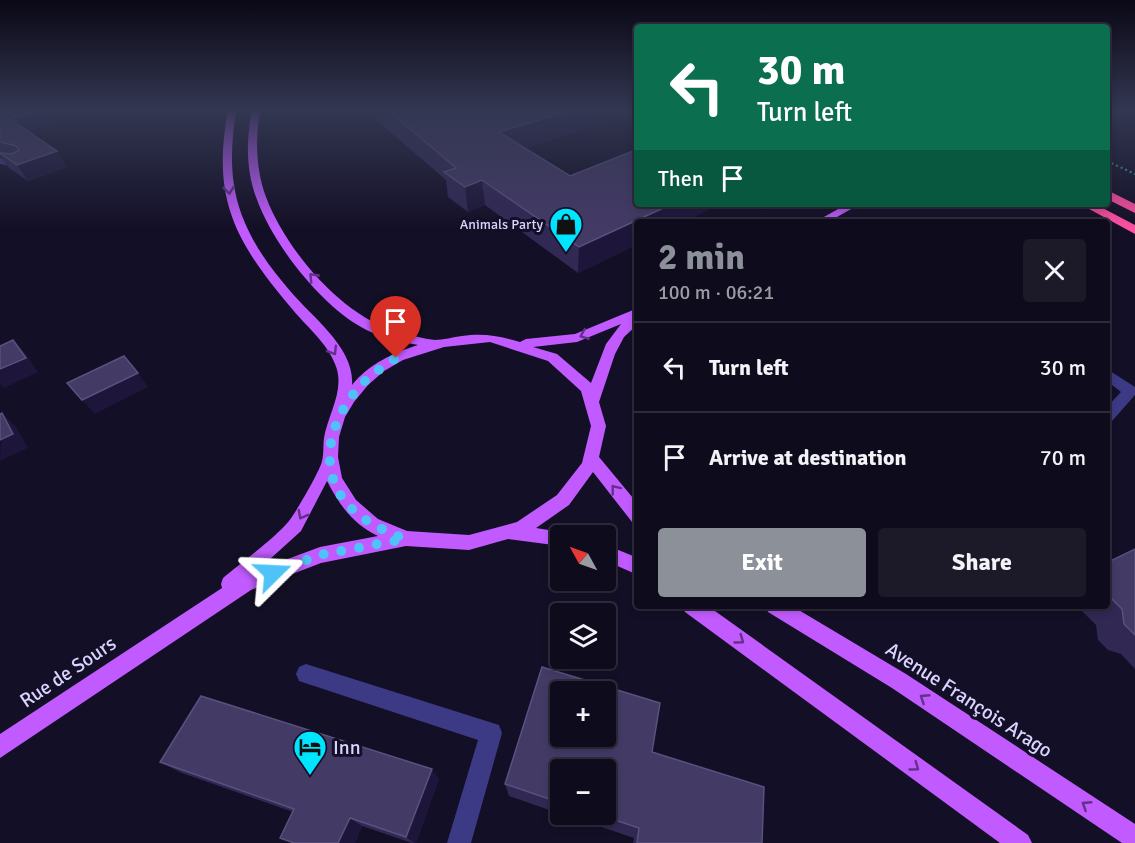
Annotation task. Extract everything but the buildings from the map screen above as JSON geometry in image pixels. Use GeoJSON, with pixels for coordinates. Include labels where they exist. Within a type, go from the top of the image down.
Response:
{"type":"FeatureCollection","features":[{"type":"Feature","properties":{"kind":"highway"},"geometry":{"type":"LineString","coordinates":[[1110,196],[1135,209]]}},
{"type":"Feature","properties":{"kind":"highway"},"geometry":{"type":"LineString","coordinates":[[1092,207],[1135,230]]}},
{"type":"Feature","properties":{"kind":"main road"},"geometry":{"type":"LineString","coordinates":[[225,150],[231,206],[265,271],[332,347],[345,373],[340,410],[330,436],[329,463],[337,487],[352,509],[375,526],[405,539],[440,545],[477,543],[512,533],[555,508],[576,489],[593,461],[599,429],[593,400],[576,374],[550,355],[519,343],[491,338],[462,339],[434,344],[396,358],[372,375],[340,410]]}},
{"type":"Feature","properties":{"kind":"main road"},"geometry":{"type":"LineString","coordinates":[[253,150],[261,197],[295,258],[342,307],[364,324],[393,335],[434,344]]}},
{"type":"Feature","properties":{"kind":"main road"},"geometry":{"type":"LineString","coordinates":[[826,219],[849,207]]}},
{"type":"Feature","properties":{"kind":"main road"},"geometry":{"type":"LineString","coordinates":[[519,343],[577,338],[634,314]]}},
{"type":"Feature","properties":{"kind":"main road"},"geometry":{"type":"LineString","coordinates":[[593,400],[605,358],[624,327],[634,321]]}},
{"type":"Feature","properties":{"kind":"main road"},"geometry":{"type":"LineString","coordinates":[[593,461],[634,512]]}},
{"type":"Feature","properties":{"kind":"main road"},"geometry":{"type":"LineString","coordinates":[[162,636],[230,585],[295,526],[329,463]]}},
{"type":"Feature","properties":{"kind":"main road"},"geometry":{"type":"LineString","coordinates":[[512,533],[550,537]]}},
{"type":"Feature","properties":{"kind":"main road"},"geometry":{"type":"LineString","coordinates":[[162,636],[244,584],[320,555],[405,539]]}},
{"type":"Feature","properties":{"kind":"main road"},"geometry":{"type":"LineString","coordinates":[[616,557],[634,565]]}},
{"type":"Feature","properties":{"kind":"main road"},"geometry":{"type":"LineString","coordinates":[[696,609],[1020,843]]}},
{"type":"Feature","properties":{"kind":"main road","name":"Avenue François Arago"},"geometry":{"type":"LineString","coordinates":[[780,609],[899,681],[1135,838]]}},
{"type":"Feature","properties":{"kind":"main road","name":"Rue de Sours"},"geometry":{"type":"LineString","coordinates":[[0,747],[162,636]]}},
{"type":"Feature","properties":{"kind":"street"},"geometry":{"type":"LineString","coordinates":[[0,161],[22,165]]}},
{"type":"Feature","properties":{"kind":"street"},"geometry":{"type":"LineString","coordinates":[[1110,376],[1132,393],[1110,414]]}},
{"type":"Feature","properties":{"kind":"street"},"geometry":{"type":"LineString","coordinates":[[306,674],[492,733],[459,843]]}},
{"type":"Feature","properties":{"kind":"path"},"geometry":{"type":"LineString","coordinates":[[1110,162],[1135,174]]}},
{"type":"Feature","properties":{"kind":"place","name":"Animals Party"},"geometry":{"type":"Point","coordinates":[566,253]}},
{"type":"Feature","properties":{"kind":"place","name":"Inn"},"geometry":{"type":"Point","coordinates":[310,776]}},
{"type":"Feature","properties":{"kind":"route"},"geometry":{"type":"LineString","coordinates":[[273,573],[320,555],[405,539],[375,526],[352,509],[337,487],[329,463],[330,436],[340,410],[364,381],[396,358]]}}]}
